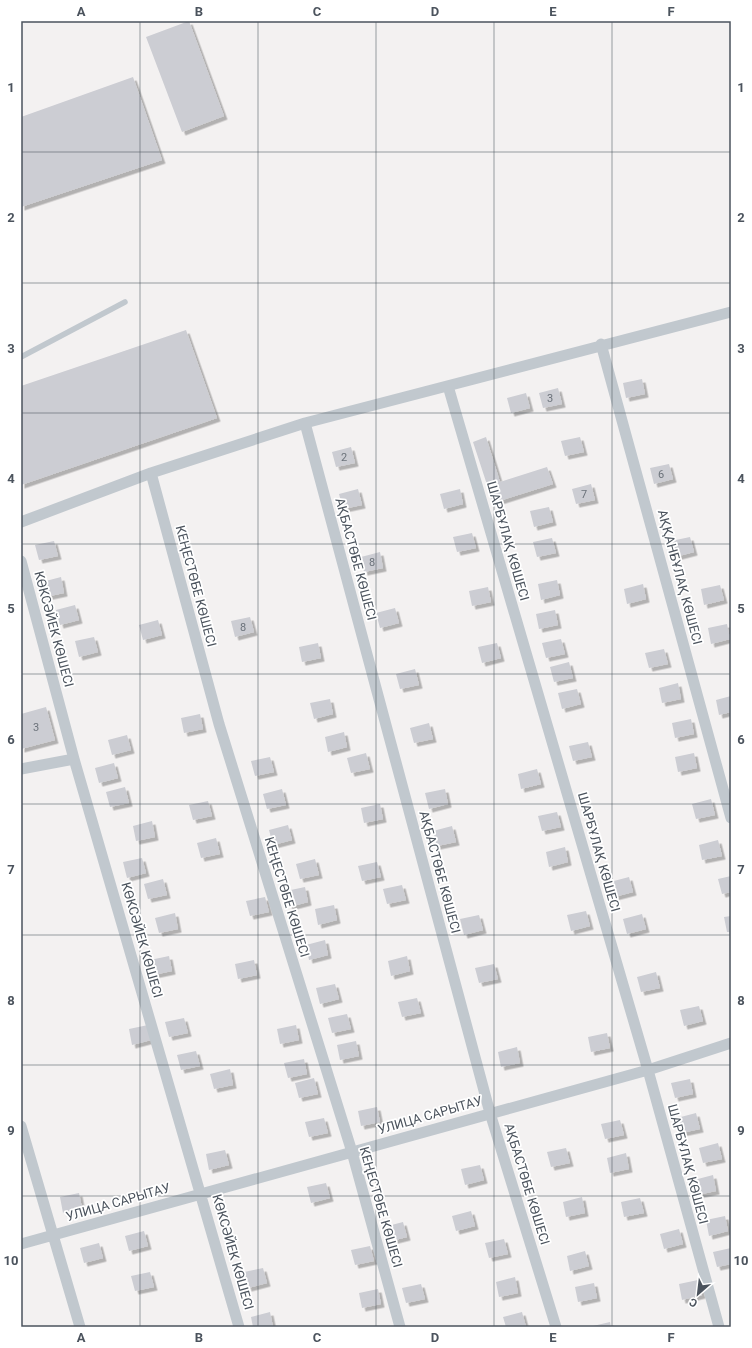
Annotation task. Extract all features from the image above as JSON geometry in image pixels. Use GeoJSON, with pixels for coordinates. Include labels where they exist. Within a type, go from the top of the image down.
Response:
{"type":"FeatureCollection","features":[{"type":"Feature","properties":{"kind":"street"},"geometry":{"type":"LineString","coordinates":[[21,522],[151,473],[305,423],[601,344],[731,312]]}},
{"type":"Feature","properties":{"kind":"street","name":"АҚҚАНБҰЛАҚ КӨШЕСІ"},"geometry":{"type":"LineString","coordinates":[[601,344],[731,818]]}},
{"type":"Feature","properties":{"kind":"street","name":"ШАРБҰЛАҚ КӨШЕСІ"},"geometry":{"type":"LineString","coordinates":[[448,386],[648,1070],[718,1327]]}},
{"type":"Feature","properties":{"kind":"street","name":"АҚБАСТӨБЕ КӨШЕСІ"},"geometry":{"type":"LineString","coordinates":[[305,423],[490,1113],[556,1327]]}},
{"type":"Feature","properties":{"kind":"street","name":"КЕҢЕСТӨБЕ КӨШЕСІ"},"geometry":{"type":"LineString","coordinates":[[151,473],[218,724],[352,1152],[400,1327]]}},
{"type":"Feature","properties":{"kind":"street","name":"КӨКСӘЙЕК КӨШЕСІ"},"geometry":{"type":"LineString","coordinates":[[21,561],[74,759],[239,1327]]}},
{"type":"Feature","properties":{"kind":"street"},"geometry":{"type":"LineString","coordinates":[[21,769],[74,759]]}},
{"type":"Feature","properties":{"kind":"street","name":"УЛИЦА САРЫТАУ"},"geometry":{"type":"LineString","coordinates":[[21,1244],[201,1192],[648,1070],[731,1042]]}},
{"type":"Feature","properties":{"kind":"street"},"geometry":{"type":"LineString","coordinates":[[21,1126],[54,1234],[80,1327]]}},
{"type":"Feature","properties":{"kind":"lane"},"geometry":{"type":"LineString","coordinates":[[21,357],[126,302]]}},
{"type":"Feature","properties":{"kind":"building"},"geometry":{"type":"Polygon","coordinates":[[[189,21],[224,116],[182,132],[146,37],[189,21]]]}},
{"type":"Feature","properties":{"kind":"building"},"geometry":{"type":"Polygon","coordinates":[[[133,77],[162,160],[21,207],[21,117],[133,77]]]}},
{"type":"Feature","properties":{"kind":"building"},"geometry":{"type":"Polygon","coordinates":[[[186,330],[217,418],[21,485],[21,386],[186,330]]]}},
{"type":"Feature","properties":{"kind":"building"},"geometry":{"type":"Polygon","coordinates":[[[642,379],[645,394],[626,398],[623,383],[642,379]]]}},
{"type":"Feature","properties":{"kind":"building"},"geometry":{"type":"Polygon","coordinates":[[[558,388],[562,404],[543,408],[539,393],[558,388]]]}},
{"type":"Feature","properties":{"kind":"building"},"geometry":{"type":"Polygon","coordinates":[[[526,393],[530,408],[511,413],[507,398],[526,393]]]}},
{"type":"Feature","properties":{"kind":"building"},"geometry":{"type":"Polygon","coordinates":[[[486,437],[500,482],[547,467],[553,484],[493,503],[473,442],[486,437]]]}},
{"type":"Feature","properties":{"kind":"building"},"geometry":{"type":"Polygon","coordinates":[[[580,437],[584,452],[565,456],[561,441],[580,437]]]}},
{"type":"Feature","properties":{"kind":"building"},"geometry":{"type":"Polygon","coordinates":[[[351,447],[355,463],[336,467],[332,452],[351,447]]]}},
{"type":"Feature","properties":{"kind":"building"},"geometry":{"type":"Polygon","coordinates":[[[669,464],[673,479],[654,484],[650,468],[669,464]]]}},
{"type":"Feature","properties":{"kind":"building"},"geometry":{"type":"Polygon","coordinates":[[[591,484],[595,500],[576,504],[572,489],[591,484]]]}},
{"type":"Feature","properties":{"kind":"building"},"geometry":{"type":"Polygon","coordinates":[[[358,489],[362,505],[343,509],[339,494],[358,489]]]}},
{"type":"Feature","properties":{"kind":"building"},"geometry":{"type":"Polygon","coordinates":[[[460,489],[463,504],[444,509],[440,494],[460,489]]]}},
{"type":"Feature","properties":{"kind":"building"},"geometry":{"type":"Polygon","coordinates":[[[549,507],[553,522],[534,527],[530,511],[549,507]]]}},
{"type":"Feature","properties":{"kind":"building"},"geometry":{"type":"Polygon","coordinates":[[[472,533],[476,548],[457,552],[453,537],[472,533]]]}},
{"type":"Feature","properties":{"kind":"building"},"geometry":{"type":"Polygon","coordinates":[[[690,537],[694,552],[675,557],[671,541],[690,537]]]}},
{"type":"Feature","properties":{"kind":"building"},"geometry":{"type":"Polygon","coordinates":[[[552,538],[556,553],[537,557],[533,542],[552,538]]]}},
{"type":"Feature","properties":{"kind":"building"},"geometry":{"type":"Polygon","coordinates":[[[54,541],[58,556],[39,560],[35,545],[54,541]]]}},
{"type":"Feature","properties":{"kind":"building"},"geometry":{"type":"Polygon","coordinates":[[[380,552],[383,568],[364,572],[361,557],[380,552]]]}},
{"type":"Feature","properties":{"kind":"building"},"geometry":{"type":"Polygon","coordinates":[[[61,577],[64,593],[45,597],[42,582],[61,577]]]}},
{"type":"Feature","properties":{"kind":"building"},"geometry":{"type":"Polygon","coordinates":[[[557,580],[560,595],[541,600],[538,584],[557,580]]]}},
{"type":"Feature","properties":{"kind":"building"},"geometry":{"type":"Polygon","coordinates":[[[643,584],[646,599],[627,604],[624,589],[643,584]]]}},
{"type":"Feature","properties":{"kind":"building"},"geometry":{"type":"Polygon","coordinates":[[[720,585],[724,600],[704,605],[701,589],[720,585]]]}},
{"type":"Feature","properties":{"kind":"building"},"geometry":{"type":"Polygon","coordinates":[[[488,587],[491,602],[472,606],[469,591],[488,587]]]}},
{"type":"Feature","properties":{"kind":"building"},"geometry":{"type":"Polygon","coordinates":[[[75,605],[79,620],[60,625],[56,610],[75,605]]]}},
{"type":"Feature","properties":{"kind":"building"},"geometry":{"type":"Polygon","coordinates":[[[395,608],[399,623],[380,628],[376,613],[395,608]]]}},
{"type":"Feature","properties":{"kind":"building"},"geometry":{"type":"Polygon","coordinates":[[[555,610],[558,625],[539,629],[536,614],[555,610]]]}},
{"type":"Feature","properties":{"kind":"building"},"geometry":{"type":"Polygon","coordinates":[[[250,617],[254,632],[235,637],[231,621],[250,617]]]}},
{"type":"Feature","properties":{"kind":"building"},"geometry":{"type":"Polygon","coordinates":[[[158,620],[162,635],[143,640],[139,625],[158,620]]]}},
{"type":"Feature","properties":{"kind":"building"},"geometry":{"type":"Polygon","coordinates":[[[727,624],[730,639],[711,644],[708,628],[727,624]]]}},
{"type":"Feature","properties":{"kind":"building"},"geometry":{"type":"Polygon","coordinates":[[[94,637],[98,652],[79,657],[75,641],[94,637]]]}},
{"type":"Feature","properties":{"kind":"building"},"geometry":{"type":"Polygon","coordinates":[[[561,639],[565,654],[546,658],[542,643],[561,639]]]}},
{"type":"Feature","properties":{"kind":"building"},"geometry":{"type":"Polygon","coordinates":[[[318,643],[321,658],[302,662],[299,647],[318,643]]]}},
{"type":"Feature","properties":{"kind":"building"},"geometry":{"type":"Polygon","coordinates":[[[497,643],[501,658],[482,663],[478,647],[497,643]]]}},
{"type":"Feature","properties":{"kind":"building"},"geometry":{"type":"Polygon","coordinates":[[[664,649],[668,664],[649,668],[645,653],[664,649]]]}},
{"type":"Feature","properties":{"kind":"building"},"geometry":{"type":"Polygon","coordinates":[[[569,662],[573,678],[554,682],[550,667],[569,662]]]}},
{"type":"Feature","properties":{"kind":"building"},"geometry":{"type":"Polygon","coordinates":[[[415,669],[419,685],[400,689],[396,674],[415,669]]]}},
{"type":"Feature","properties":{"kind":"building"},"geometry":{"type":"Polygon","coordinates":[[[678,683],[681,699],[662,703],[659,688],[678,683]]]}},
{"type":"Feature","properties":{"kind":"building"},"geometry":{"type":"Polygon","coordinates":[[[577,689],[581,704],[562,709],[558,693],[577,689]]]}},
{"type":"Feature","properties":{"kind":"building"},"geometry":{"type":"Polygon","coordinates":[[[731,696],[731,712],[719,715],[716,700],[731,696]]]}},
{"type":"Feature","properties":{"kind":"building"},"geometry":{"type":"Polygon","coordinates":[[[330,699],[333,714],[314,719],[310,703],[330,699]]]}},
{"type":"Feature","properties":{"kind":"building"},"geometry":{"type":"Polygon","coordinates":[[[46,707],[55,740],[21,749],[21,714],[46,707]]]}},
{"type":"Feature","properties":{"kind":"building"},"geometry":{"type":"Polygon","coordinates":[[[200,714],[203,729],[184,733],[181,718],[200,714]]]}},
{"type":"Feature","properties":{"kind":"building"},"geometry":{"type":"Polygon","coordinates":[[[691,719],[694,734],[675,738],[672,723],[691,719]]]}},
{"type":"Feature","properties":{"kind":"building"},"geometry":{"type":"Polygon","coordinates":[[[429,723],[433,739],[414,743],[410,728],[429,723]]]}},
{"type":"Feature","properties":{"kind":"building"},"geometry":{"type":"Polygon","coordinates":[[[344,732],[347,747],[328,752],[325,737],[344,732]]]}},
{"type":"Feature","properties":{"kind":"building"},"geometry":{"type":"Polygon","coordinates":[[[127,735],[131,750],[112,755],[108,740],[127,735]]]}},
{"type":"Feature","properties":{"kind":"building"},"geometry":{"type":"Polygon","coordinates":[[[588,742],[592,757],[573,761],[569,746],[588,742]]]}},
{"type":"Feature","properties":{"kind":"building"},"geometry":{"type":"Polygon","coordinates":[[[366,753],[370,769],[351,773],[347,758],[366,753]]]}},
{"type":"Feature","properties":{"kind":"building"},"geometry":{"type":"Polygon","coordinates":[[[694,753],[697,768],[678,772],[675,757],[694,753]]]}},
{"type":"Feature","properties":{"kind":"building"},"geometry":{"type":"Polygon","coordinates":[[[270,757],[274,772],[255,776],[251,761],[270,757]]]}},
{"type":"Feature","properties":{"kind":"building"},"geometry":{"type":"Polygon","coordinates":[[[114,763],[118,778],[99,783],[95,768],[114,763]]]}},
{"type":"Feature","properties":{"kind":"building"},"geometry":{"type":"Polygon","coordinates":[[[537,769],[541,784],[521,789],[518,774],[537,769]]]}},
{"type":"Feature","properties":{"kind":"building"},"geometry":{"type":"Polygon","coordinates":[[[125,787],[129,803],[110,807],[106,792],[125,787]]]}},
{"type":"Feature","properties":{"kind":"building"},"geometry":{"type":"Polygon","coordinates":[[[282,789],[286,805],[267,809],[263,794],[282,789]]]}},
{"type":"Feature","properties":{"kind":"building"},"geometry":{"type":"Polygon","coordinates":[[[445,789],[448,804],[429,809],[425,793],[445,789]]]}},
{"type":"Feature","properties":{"kind":"building"},"geometry":{"type":"Polygon","coordinates":[[[711,799],[715,815],[696,819],[692,804],[711,799]]]}},
{"type":"Feature","properties":{"kind":"building"},"geometry":{"type":"Polygon","coordinates":[[[208,801],[212,816],[193,820],[189,805],[208,801]]]}},
{"type":"Feature","properties":{"kind":"building"},"geometry":{"type":"Polygon","coordinates":[[[380,804],[383,819],[364,823],[361,808],[380,804]]]}},
{"type":"Feature","properties":{"kind":"building"},"geometry":{"type":"Polygon","coordinates":[[[557,812],[561,827],[542,831],[538,816],[557,812]]]}},
{"type":"Feature","properties":{"kind":"building"},"geometry":{"type":"Polygon","coordinates":[[[152,821],[155,837],[136,841],[133,826],[152,821]]]}},
{"type":"Feature","properties":{"kind":"building"},"geometry":{"type":"Polygon","coordinates":[[[288,825],[292,840],[273,845],[269,830],[288,825]]]}},
{"type":"Feature","properties":{"kind":"building"},"geometry":{"type":"Polygon","coordinates":[[[452,826],[456,842],[437,846],[433,831],[452,826]]]}},
{"type":"Feature","properties":{"kind":"building"},"geometry":{"type":"Polygon","coordinates":[[[216,838],[220,854],[201,858],[197,843],[216,838]]]}},
{"type":"Feature","properties":{"kind":"building"},"geometry":{"type":"Polygon","coordinates":[[[718,840],[722,856],[702,860],[699,845],[718,840]]]}},
{"type":"Feature","properties":{"kind":"building"},"geometry":{"type":"Polygon","coordinates":[[[565,847],[568,862],[549,867],[546,852],[565,847]]]}},
{"type":"Feature","properties":{"kind":"building"},"geometry":{"type":"Polygon","coordinates":[[[142,858],[146,873],[127,878],[123,862],[142,858]]]}},
{"type":"Feature","properties":{"kind":"building"},"geometry":{"type":"Polygon","coordinates":[[[315,859],[319,875],[300,879],[296,864],[315,859]]]}},
{"type":"Feature","properties":{"kind":"building"},"geometry":{"type":"Polygon","coordinates":[[[377,862],[381,877],[362,881],[358,866],[377,862]]]}},
{"type":"Feature","properties":{"kind":"building"},"geometry":{"type":"Polygon","coordinates":[[[731,876],[731,892],[722,894],[718,879],[731,876]]]}},
{"type":"Feature","properties":{"kind":"building"},"geometry":{"type":"Polygon","coordinates":[[[629,877],[633,892],[614,897],[610,882],[629,877]]]}},
{"type":"Feature","properties":{"kind":"building"},"geometry":{"type":"Polygon","coordinates":[[[163,879],[167,895],[148,899],[144,884],[163,879]]]}},
{"type":"Feature","properties":{"kind":"building"},"geometry":{"type":"Polygon","coordinates":[[[402,885],[406,900],[387,904],[383,889],[402,885]]]}},
{"type":"Feature","properties":{"kind":"building"},"geometry":{"type":"Polygon","coordinates":[[[305,887],[308,902],[289,907],[286,891],[305,887]]]}},
{"type":"Feature","properties":{"kind":"building"},"geometry":{"type":"Polygon","coordinates":[[[265,897],[269,912],[250,916],[246,901],[265,897]]]}},
{"type":"Feature","properties":{"kind":"building"},"geometry":{"type":"Polygon","coordinates":[[[334,905],[337,920],[318,925],[315,909],[334,905]]]}},
{"type":"Feature","properties":{"kind":"building"},"geometry":{"type":"Polygon","coordinates":[[[586,911],[590,926],[571,931],[567,915],[586,911]]]}},
{"type":"Feature","properties":{"kind":"building"},"geometry":{"type":"Polygon","coordinates":[[[175,913],[178,929],[159,933],[155,918],[175,913]]]}},
{"type":"Feature","properties":{"kind":"building"},"geometry":{"type":"Polygon","coordinates":[[[642,914],[646,929],[627,934],[623,919],[642,914]]]}},
{"type":"Feature","properties":{"kind":"building"},"geometry":{"type":"Polygon","coordinates":[[[479,915],[483,930],[464,935],[460,919],[479,915]]]}},
{"type":"Feature","properties":{"kind":"building"},"geometry":{"type":"Polygon","coordinates":[[[731,916],[731,932],[727,932],[724,917],[731,916]]]}},
{"type":"Feature","properties":{"kind":"building"},"geometry":{"type":"Polygon","coordinates":[[[325,940],[328,955],[309,960],[306,945],[325,940]]]}},
{"type":"Feature","properties":{"kind":"building"},"geometry":{"type":"Polygon","coordinates":[[[169,956],[172,971],[153,975],[150,960],[169,956]]]}},
{"type":"Feature","properties":{"kind":"building"},"geometry":{"type":"Polygon","coordinates":[[[407,956],[410,971],[391,976],[388,961],[407,956]]]}},
{"type":"Feature","properties":{"kind":"building"},"geometry":{"type":"Polygon","coordinates":[[[254,960],[257,975],[238,979],[235,964],[254,960]]]}},
{"type":"Feature","properties":{"kind":"building"},"geometry":{"type":"Polygon","coordinates":[[[494,964],[498,979],[479,983],[475,968],[494,964]]]}},
{"type":"Feature","properties":{"kind":"building"},"geometry":{"type":"Polygon","coordinates":[[[656,972],[660,988],[641,992],[637,977],[656,972]]]}},
{"type":"Feature","properties":{"kind":"building"},"geometry":{"type":"Polygon","coordinates":[[[335,984],[339,999],[320,1004],[316,988],[335,984]]]}},
{"type":"Feature","properties":{"kind":"building"},"geometry":{"type":"Polygon","coordinates":[[[417,998],[421,1013],[402,1017],[398,1002],[417,998]]]}},
{"type":"Feature","properties":{"kind":"building"},"geometry":{"type":"Polygon","coordinates":[[[699,1006],[703,1021],[684,1026],[680,1010],[699,1006]]]}},
{"type":"Feature","properties":{"kind":"building"},"geometry":{"type":"Polygon","coordinates":[[[347,1014],[351,1029],[332,1033],[328,1018],[347,1014]]]}},
{"type":"Feature","properties":{"kind":"building"},"geometry":{"type":"Polygon","coordinates":[[[184,1018],[188,1033],[169,1037],[165,1022],[184,1018]]]}},
{"type":"Feature","properties":{"kind":"building"},"geometry":{"type":"Polygon","coordinates":[[[148,1025],[151,1040],[132,1045],[129,1029],[148,1025]]]}},
{"type":"Feature","properties":{"kind":"building"},"geometry":{"type":"Polygon","coordinates":[[[296,1025],[299,1040],[280,1044],[277,1029],[296,1025]]]}},
{"type":"Feature","properties":{"kind":"building"},"geometry":{"type":"Polygon","coordinates":[[[607,1033],[610,1048],[591,1052],[588,1037],[607,1033]]]}},
{"type":"Feature","properties":{"kind":"building"},"geometry":{"type":"Polygon","coordinates":[[[356,1041],[359,1056],[340,1060],[337,1045],[356,1041]]]}},
{"type":"Feature","properties":{"kind":"building"},"geometry":{"type":"Polygon","coordinates":[[[517,1047],[520,1063],[501,1067],[498,1052],[517,1047]]]}},
{"type":"Feature","properties":{"kind":"building"},"geometry":{"type":"Polygon","coordinates":[[[196,1051],[200,1066],[181,1070],[177,1055],[196,1051]]]}},
{"type":"Feature","properties":{"kind":"building"},"geometry":{"type":"Polygon","coordinates":[[[304,1059],[307,1074],[288,1078],[284,1063],[304,1059]]]}},
{"type":"Feature","properties":{"kind":"building"},"geometry":{"type":"Polygon","coordinates":[[[230,1069],[233,1085],[214,1089],[210,1074],[230,1069]]]}},
{"type":"Feature","properties":{"kind":"building"},"geometry":{"type":"Polygon","coordinates":[[[314,1078],[318,1094],[299,1098],[295,1083],[314,1078]]]}},
{"type":"Feature","properties":{"kind":"building"},"geometry":{"type":"Polygon","coordinates":[[[690,1079],[693,1094],[675,1098],[671,1083],[690,1079]]]}},
{"type":"Feature","properties":{"kind":"building"},"geometry":{"type":"Polygon","coordinates":[[[377,1107],[380,1122],[361,1126],[358,1111],[377,1107]]]}},
{"type":"Feature","properties":{"kind":"building"},"geometry":{"type":"Polygon","coordinates":[[[696,1113],[700,1129],[681,1133],[677,1118],[696,1113]]]}},
{"type":"Feature","properties":{"kind":"building"},"geometry":{"type":"Polygon","coordinates":[[[324,1118],[328,1133],[309,1137],[305,1122],[324,1118]]]}},
{"type":"Feature","properties":{"kind":"building"},"geometry":{"type":"Polygon","coordinates":[[[620,1120],[624,1135],[605,1139],[601,1124],[620,1120]]]}},
{"type":"Feature","properties":{"kind":"building"},"geometry":{"type":"Polygon","coordinates":[[[718,1143],[722,1159],[703,1163],[699,1148],[718,1143]]]}},
{"type":"Feature","properties":{"kind":"building"},"geometry":{"type":"Polygon","coordinates":[[[566,1148],[570,1163],[551,1167],[547,1152],[566,1148]]]}},
{"type":"Feature","properties":{"kind":"building"},"geometry":{"type":"Polygon","coordinates":[[[225,1150],[229,1165],[209,1170],[206,1154],[225,1150]]]}},
{"type":"Feature","properties":{"kind":"building"},"geometry":{"type":"Polygon","coordinates":[[[626,1153],[629,1169],[610,1173],[607,1158],[626,1153]]]}},
{"type":"Feature","properties":{"kind":"building"},"geometry":{"type":"Polygon","coordinates":[[[480,1165],[484,1180],[465,1185],[461,1169],[480,1165]]]}},
{"type":"Feature","properties":{"kind":"building"},"geometry":{"type":"Polygon","coordinates":[[[713,1175],[716,1191],[697,1195],[694,1180],[713,1175]]]}},
{"type":"Feature","properties":{"kind":"building"},"geometry":{"type":"Polygon","coordinates":[[[326,1183],[330,1198],[311,1203],[307,1187],[326,1183]]]}},
{"type":"Feature","properties":{"kind":"building"},"geometry":{"type":"Polygon","coordinates":[[[79,1193],[82,1208],[63,1213],[60,1197],[79,1193]]]}},
{"type":"Feature","properties":{"kind":"building"},"geometry":{"type":"Polygon","coordinates":[[[582,1197],[585,1213],[566,1217],[563,1202],[582,1197]]]}},
{"type":"Feature","properties":{"kind":"building"},"geometry":{"type":"Polygon","coordinates":[[[640,1198],[644,1213],[624,1217],[621,1202],[640,1198]]]}},
{"type":"Feature","properties":{"kind":"building"},"geometry":{"type":"Polygon","coordinates":[[[471,1211],[475,1226],[456,1231],[452,1216],[471,1211]]]}},
{"type":"Feature","properties":{"kind":"building"},"geometry":{"type":"Polygon","coordinates":[[[725,1216],[728,1231],[709,1236],[706,1220],[725,1216]]]}},
{"type":"Feature","properties":{"kind":"building"},"geometry":{"type":"Polygon","coordinates":[[[403,1222],[407,1237],[387,1242],[384,1227],[403,1222]]]}},
{"type":"Feature","properties":{"kind":"building"},"geometry":{"type":"Polygon","coordinates":[[[679,1229],[683,1244],[664,1249],[660,1234],[679,1229]]]}},
{"type":"Feature","properties":{"kind":"building"},"geometry":{"type":"Polygon","coordinates":[[[144,1231],[148,1246],[129,1251],[125,1236],[144,1231]]]}},
{"type":"Feature","properties":{"kind":"building"},"geometry":{"type":"Polygon","coordinates":[[[504,1239],[508,1254],[489,1258],[485,1243],[504,1239]]]}},
{"type":"Feature","properties":{"kind":"building"},"geometry":{"type":"Polygon","coordinates":[[[99,1243],[103,1258],[84,1263],[80,1248],[99,1243]]]}},
{"type":"Feature","properties":{"kind":"building"},"geometry":{"type":"Polygon","coordinates":[[[370,1246],[374,1261],[355,1265],[351,1250],[370,1246]]]}},
{"type":"Feature","properties":{"kind":"building"},"geometry":{"type":"Polygon","coordinates":[[[731,1248],[731,1264],[717,1267],[713,1252],[731,1248]]]}},
{"type":"Feature","properties":{"kind":"building"},"geometry":{"type":"Polygon","coordinates":[[[585,1251],[589,1266],[570,1271],[567,1256],[585,1251]]]}},
{"type":"Feature","properties":{"kind":"building"},"geometry":{"type":"Polygon","coordinates":[[[263,1268],[267,1283],[248,1288],[244,1272],[263,1268]]]}},
{"type":"Feature","properties":{"kind":"building"},"geometry":{"type":"Polygon","coordinates":[[[150,1272],[154,1287],[135,1291],[131,1276],[150,1272]]]}},
{"type":"Feature","properties":{"kind":"building"},"geometry":{"type":"Polygon","coordinates":[[[515,1277],[518,1293],[499,1297],[496,1282],[515,1277]]]}},
{"type":"Feature","properties":{"kind":"building"},"geometry":{"type":"Polygon","coordinates":[[[698,1280],[702,1295],[682,1300],[679,1284],[698,1280]]]}},
{"type":"Feature","properties":{"kind":"building"},"geometry":{"type":"Polygon","coordinates":[[[594,1283],[597,1298],[578,1302],[575,1287],[594,1283]]]}},
{"type":"Feature","properties":{"kind":"building"},"geometry":{"type":"Polygon","coordinates":[[[421,1284],[425,1299],[406,1303],[402,1288],[421,1284]]]}},
{"type":"Feature","properties":{"kind":"building"},"geometry":{"type":"Polygon","coordinates":[[[378,1289],[381,1304],[362,1308],[359,1293],[378,1289]]]}},
{"type":"Feature","properties":{"kind":"building"},"geometry":{"type":"Polygon","coordinates":[[[270,1312],[273,1327],[253,1327],[251,1317],[270,1312]]]}},
{"type":"Feature","properties":{"kind":"building"},"geometry":{"type":"Polygon","coordinates":[[[522,1312],[526,1327],[506,1327],[503,1317],[522,1312]]]}},
{"type":"Feature","properties":{"kind":"building"},"geometry":{"type":"Polygon","coordinates":[[[610,1322],[611,1327],[593,1327],[593,1326],[610,1322]]]}}]}
